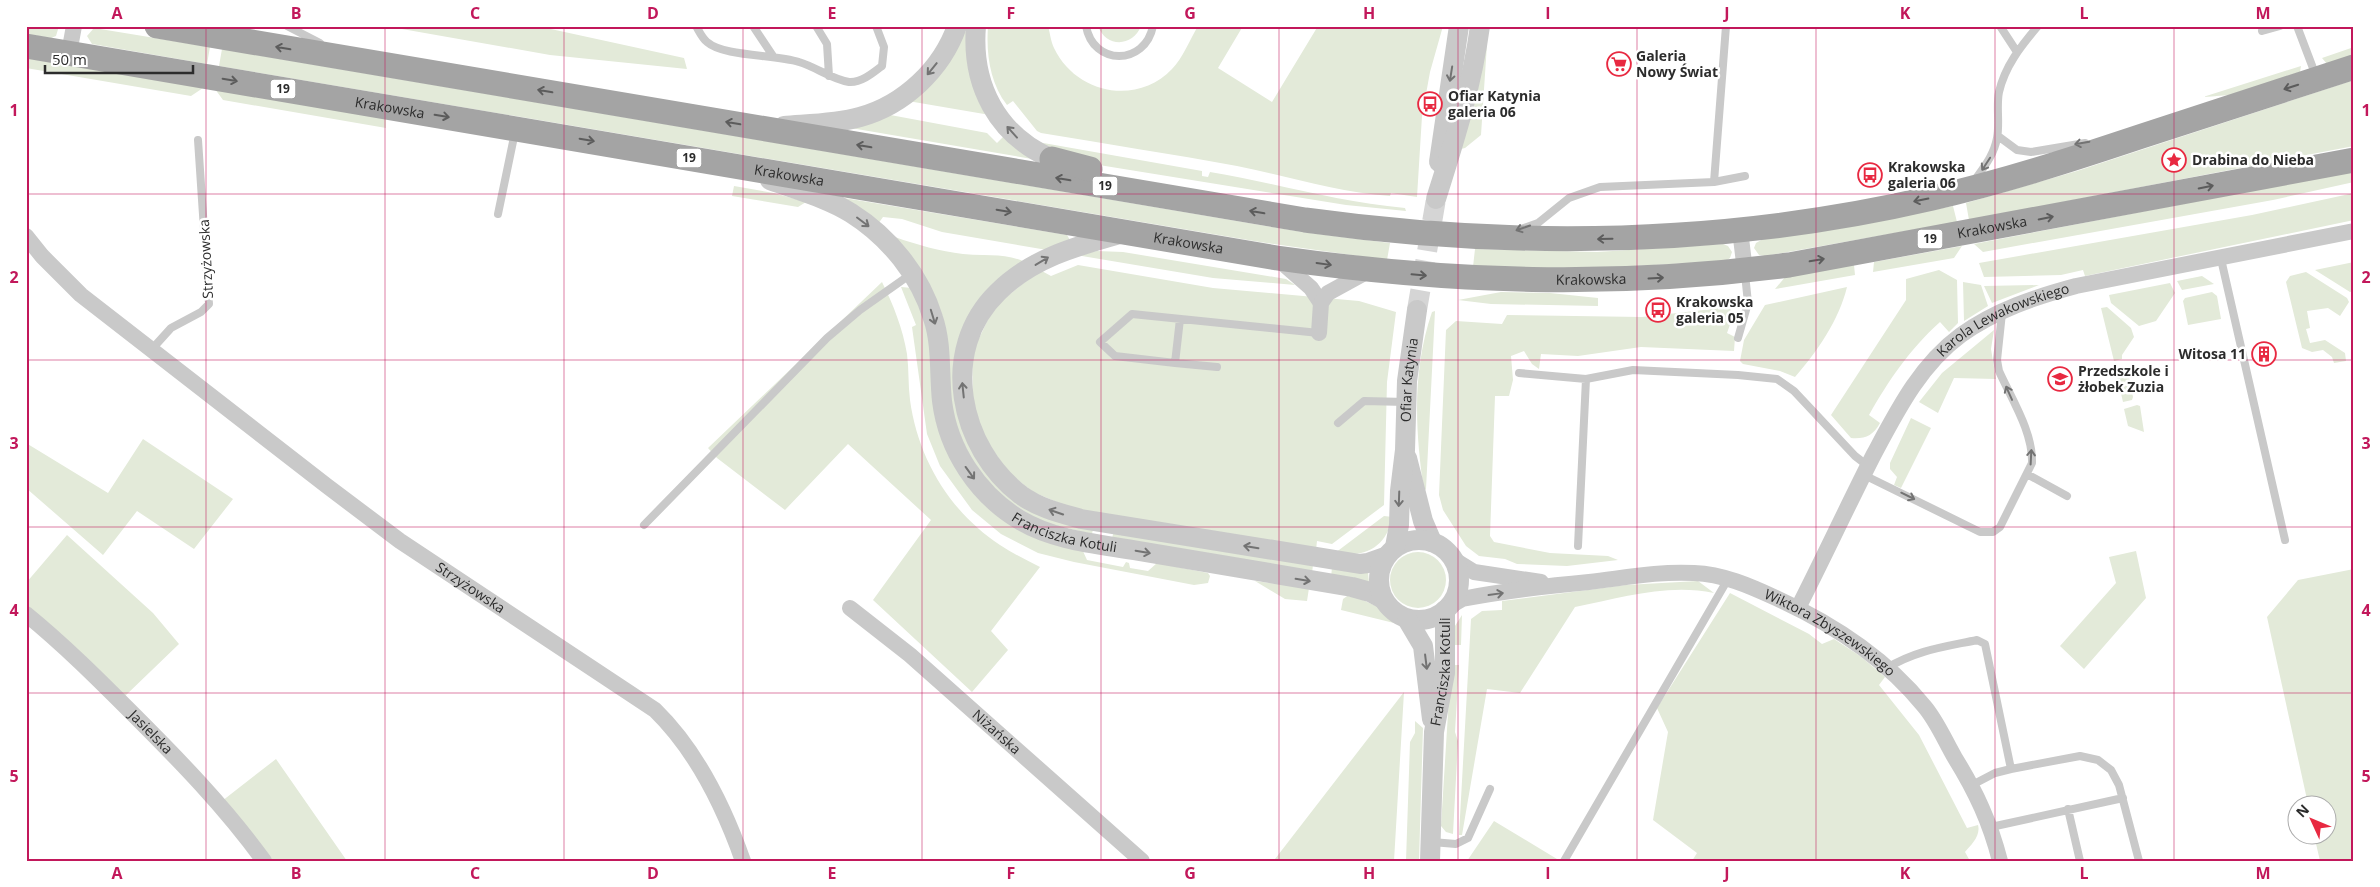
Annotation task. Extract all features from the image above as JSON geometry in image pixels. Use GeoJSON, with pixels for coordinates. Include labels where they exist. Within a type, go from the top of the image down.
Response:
{"type":"FeatureCollection","features":[{"type":"Feature","properties":{"kind":"main road","name":"19"},"geometry":{"type":"LineString","coordinates":[[157,26],[1180,199],[1371,229],[1493,238],[1606,240],[1677,236],[1740,230],[1871,210],[1969,189],[2165,129],[2354,67]]}},
{"type":"Feature","properties":{"kind":"main road","name":"Krakowska"},"geometry":{"type":"LineString","coordinates":[[26,46],[1277,258],[1371,270],[1464,278],[1576,282],[1745,271],[1861,252],[2354,160]]}},
{"type":"Feature","properties":{"kind":"main road"},"geometry":{"type":"LineString","coordinates":[[1052,159],[1127,180],[1180,199]]}},
{"type":"Feature","properties":{"kind":"street"},"geometry":{"type":"LineString","coordinates":[[69,53],[74,26]]}},
{"type":"Feature","properties":{"kind":"street"},"geometry":{"type":"LineString","coordinates":[[759,128],[832,122],[880,110],[903,97],[926,77],[943,55],[957,26]]}},
{"type":"Feature","properties":{"kind":"street"},"geometry":{"type":"LineString","coordinates":[[976,26],[976,52],[979,77],[990,105],[1019,141],[1052,159]]}},
{"type":"Feature","properties":{"kind":"street"},"geometry":{"type":"LineString","coordinates":[[1459,26],[1440,143],[1436,199],[1460,122],[1476,57],[1480,26]]}},
{"type":"Feature","properties":{"kind":"street","name":"Franciszka Kotuli"},"geometry":{"type":"LineString","coordinates":[[729,165],[830,201],[852,213],[888,243],[912,273],[933,318],[938,341],[944,410],[953,444],[963,463],[987,494],[1020,520],[1059,536],[1352,587],[1370,592],[1383,599]]}},
{"type":"Feature","properties":{"kind":"street"},"geometry":{"type":"LineString","coordinates":[[1740,230],[1745,271]]}},
{"type":"Feature","properties":{"kind":"street","name":"Karola Lewakowskiego"},"geometry":{"type":"LineString","coordinates":[[1798,608],[1902,402],[1930,364],[1960,336],[2003,311],[2034,298],[2076,286],[2221,259],[2354,231]]}},
{"type":"Feature","properties":{"kind":"street","name":"Franciszka Kotuli"},"geometry":{"type":"LineString","coordinates":[[1127,232],[1056,253],[1008,283],[991,299],[976,320],[966,346],[962,374],[964,396],[971,430],[984,454],[1009,484],[1023,496],[1056,512],[1104,523],[1360,564],[1368,563],[1390,552]]}},
{"type":"Feature","properties":{"kind":"street","name":"Strzyżowska"},"geometry":{"type":"LineString","coordinates":[[26,236],[42,256],[80,295],[400,541],[655,710],[673,728],[694,758],[735,839],[743,861]]}},
{"type":"Feature","properties":{"kind":"street"},"geometry":{"type":"LineString","coordinates":[[1277,258],[1311,288],[1321,304]]}},
{"type":"Feature","properties":{"kind":"street"},"geometry":{"type":"LineString","coordinates":[[1319,333],[1321,304],[1332,290],[1371,270]]}},
{"type":"Feature","properties":{"kind":"street","name":"Ofiar Katynia"},"geometry":{"type":"LineString","coordinates":[[1390,552],[1399,525],[1400,490],[1405,450],[1406,402],[1417,310]]}},
{"type":"Feature","properties":{"kind":"street","name":"Ofiar Katynia"},"geometry":{"type":"LineString","coordinates":[[1405,450],[1423,521],[1432,542]]}},
{"type":"Feature","properties":{"kind":"street"},"geometry":{"type":"LineString","coordinates":[[1100,544],[1104,523]]}},
{"type":"Feature","properties":{"kind":"street"},"geometry":{"type":"LineString","coordinates":[[1412,540],[1432,542],[1448,552],[1453,559],[1458,571],[1459,583],[1456,596],[1447,608],[1428,619],[1407,619],[1396,614],[1383,599],[1378,580],[1390,552],[1412,540]]}},
{"type":"Feature","properties":{"kind":"street","name":"Wiktora Zbyszewskiego"},"geometry":{"type":"LineString","coordinates":[[1453,559],[1474,572],[1551,584]]}},
{"type":"Feature","properties":{"kind":"street","name":"Wiktora Zbyszewskiego"},"geometry":{"type":"LineString","coordinates":[[1447,608],[1462,599],[1551,584],[1590,582],[1657,573],[1696,573],[1728,579],[1798,608],[1858,644],[1887,668],[1926,707],[1972,785],[1991,827],[2000,861]]}},
{"type":"Feature","properties":{"kind":"street","name":"Niżańska"},"geometry":{"type":"LineString","coordinates":[[850,608],[910,655],[1142,861]]}},
{"type":"Feature","properties":{"kind":"street","name":"Franciszka Kotuli"},"geometry":{"type":"LineString","coordinates":[[1430,852],[1434,732],[1445,674],[1447,608]]}},
{"type":"Feature","properties":{"kind":"street","name":"Jasielska"},"geometry":{"type":"LineString","coordinates":[[26,614],[88,670],[149,730],[222,808],[264,861]]}},
{"type":"Feature","properties":{"kind":"street","name":"Franciszka Kotuli"},"geometry":{"type":"LineString","coordinates":[[1407,619],[1415,629],[1424,650],[1434,732]]}},
{"type":"Feature","properties":{"kind":"lane"},"geometry":{"type":"LineString","coordinates":[[287,26],[304,36],[366,61]]}},
{"type":"Feature","properties":{"kind":"lane"},"geometry":{"type":"LineString","coordinates":[[696,26],[707,43],[736,54],[773,56],[811,65],[829,76],[850,82],[870,76],[882,66],[884,47],[876,26]]}},
{"type":"Feature","properties":{"kind":"lane"},"geometry":{"type":"LineString","coordinates":[[753,26],[773,56]]}},
{"type":"Feature","properties":{"kind":"lane"},"geometry":{"type":"LineString","coordinates":[[816,26],[827,44],[829,76]]}},
{"type":"Feature","properties":{"kind":"lane"},"geometry":{"type":"LineString","coordinates":[[1086,26],[1087,34],[1096,48],[1107,54],[1120,57],[1135,53],[1144,46],[1151,35],[1153,26]]}},
{"type":"Feature","properties":{"kind":"lane"},"geometry":{"type":"LineString","coordinates":[[1714,182],[1726,26]]}},
{"type":"Feature","properties":{"kind":"lane"},"geometry":{"type":"LineString","coordinates":[[2000,26],[2017,52]]}},
{"type":"Feature","properties":{"kind":"lane"},"geometry":{"type":"LineString","coordinates":[[1969,189],[1990,159],[1998,136],[1997,111],[1999,92],[2005,74],[2017,52],[2038,26]]}},
{"type":"Feature","properties":{"kind":"lane"},"geometry":{"type":"LineString","coordinates":[[2262,32],[2280,26]]}},
{"type":"Feature","properties":{"kind":"lane"},"geometry":{"type":"LineString","coordinates":[[2297,26],[2317,79]]}},
{"type":"Feature","properties":{"kind":"lane"},"geometry":{"type":"LineString","coordinates":[[498,214],[516,128]]}},
{"type":"Feature","properties":{"kind":"lane"},"geometry":{"type":"LineString","coordinates":[[1998,136],[2017,150],[2031,152],[2165,129]]}},
{"type":"Feature","properties":{"kind":"lane","name":"Strzyżowska"},"geometry":{"type":"LineString","coordinates":[[152,349],[171,328],[201,312],[208,304],[198,140]]}},
{"type":"Feature","properties":{"kind":"lane"},"geometry":{"type":"LineString","coordinates":[[1493,238],[1538,223],[1569,198],[1600,187],[1714,182],[1744,176]]}},
{"type":"Feature","properties":{"kind":"lane"},"geometry":{"type":"LineString","coordinates":[[2221,259],[2285,540]]}},
{"type":"Feature","properties":{"kind":"lane"},"geometry":{"type":"LineString","coordinates":[[1738,338],[1748,303],[1745,271]]}},
{"type":"Feature","properties":{"kind":"lane"},"geometry":{"type":"LineString","coordinates":[[644,525],[827,338],[866,304],[912,273]]}},
{"type":"Feature","properties":{"kind":"lane"},"geometry":{"type":"LineString","coordinates":[[1520,373],[1586,379],[1633,370],[1736,374],[1777,379],[1794,391],[1866,470],[1985,533],[1993,532],[2000,528],[2032,463],[2029,438],[1999,371],[1997,360],[2003,311]]}},
{"type":"Feature","properties":{"kind":"lane"},"geometry":{"type":"LineString","coordinates":[[1217,367],[1115,356],[1100,342],[1130,314],[1319,333]]}},
{"type":"Feature","properties":{"kind":"lane"},"geometry":{"type":"LineString","coordinates":[[1175,363],[1180,319]]}},
{"type":"Feature","properties":{"kind":"lane"},"geometry":{"type":"LineString","coordinates":[[1578,546],[1586,379]]}},
{"type":"Feature","properties":{"kind":"lane"},"geometry":{"type":"LineString","coordinates":[[1338,423],[1364,401],[1406,402]]}},
{"type":"Feature","properties":{"kind":"lane"},"geometry":{"type":"LineString","coordinates":[[2027,474],[2067,496]]}},
{"type":"Feature","properties":{"kind":"lane"},"geometry":{"type":"LineString","coordinates":[[1564,861],[1728,579]]}},
{"type":"Feature","properties":{"kind":"lane"},"geometry":{"type":"LineString","coordinates":[[1887,668],[1909,655],[1923,651],[1978,640],[1984,644],[2011,769]]}},
{"type":"Feature","properties":{"kind":"lane"},"geometry":{"type":"LineString","coordinates":[[1972,785],[1995,773],[2011,769],[2080,756],[2098,760],[2111,770],[2123,798],[2139,861]]}},
{"type":"Feature","properties":{"kind":"lane"},"geometry":{"type":"LineString","coordinates":[[1430,852],[1468,838],[1490,789]]}},
{"type":"Feature","properties":{"kind":"lane"},"geometry":{"type":"LineString","coordinates":[[1991,827],[2123,798]]}},
{"type":"Feature","properties":{"kind":"lane"},"geometry":{"type":"LineString","coordinates":[[2068,809],[2080,861]]}},
{"type":"Feature","properties":{"kind":"green space"},"geometry":{"type":"Polygon","coordinates":[[[26,26],[59,26],[56,36],[51,38],[26,34],[26,26]]]}},
{"type":"Feature","properties":{"kind":"green space"},"geometry":{"type":"Polygon","coordinates":[[[385,26],[537,26],[684,58],[687,69],[550,55],[385,26]]]}},
{"type":"Feature","properties":{"kind":"green space"},"geometry":{"type":"Polygon","coordinates":[[[970,26],[990,115],[908,101],[970,26]]]}},
{"type":"Feature","properties":{"kind":"green space"},"geometry":{"type":"Polygon","coordinates":[[[988,26],[1048,26],[1054,48],[1064,64],[1077,76],[1092,85],[1108,90],[1125,91],[1142,88],[1158,81],[1172,69],[1183,54],[1198,26],[1243,26],[1218,68],[1272,102],[1318,26],[1443,26],[1430,72],[1422,116],[1417,197],[1391,193],[1390,196],[1351,191],[1237,166],[1041,133],[1037,131],[1013,101],[1007,105],[1001,96],[990,68],[988,26]]]}},
{"type":"Feature","properties":{"kind":"green space"},"geometry":{"type":"Polygon","coordinates":[[[1098,26],[1141,26],[1132,38],[1120,42],[1107,38],[1098,26]]]}},
{"type":"Feature","properties":{"kind":"green space"},"geometry":{"type":"Polygon","coordinates":[[[94,28],[210,47],[207,64],[92,44],[87,36],[94,28]]]}},
{"type":"Feature","properties":{"kind":"green space"},"geometry":{"type":"Polygon","coordinates":[[[1487,44],[1481,135],[1461,149],[1487,44]]]}},
{"type":"Feature","properties":{"kind":"green space"},"geometry":{"type":"Polygon","coordinates":[[[2354,47],[2354,55],[2327,64],[2322,58],[2354,47]]]}},
{"type":"Feature","properties":{"kind":"green space"},"geometry":{"type":"Polygon","coordinates":[[[222,49],[1302,232],[1390,243],[1387,260],[1260,242],[219,66],[222,49]]]}},
{"type":"Feature","properties":{"kind":"green space"},"geometry":{"type":"Polygon","coordinates":[[[26,58],[203,88],[191,96],[26,68],[26,58]]]}},
{"type":"Feature","properties":{"kind":"green space"},"geometry":{"type":"Polygon","coordinates":[[[2301,66],[2300,72],[2230,95],[2203,97],[2301,66]]]}},
{"type":"Feature","properties":{"kind":"green space"},"geometry":{"type":"Polygon","coordinates":[[[2354,80],[2354,146],[1969,220],[1966,203],[2077,171],[2354,80]]]}},
{"type":"Feature","properties":{"kind":"green space"},"geometry":{"type":"Polygon","coordinates":[[[215,89],[386,118],[386,128],[223,100],[215,89]]]}},
{"type":"Feature","properties":{"kind":"green space"},"geometry":{"type":"Polygon","coordinates":[[[885,114],[987,133],[997,143],[1005,135],[1032,159],[845,127],[885,114]]]}},
{"type":"Feature","properties":{"kind":"green space"},"geometry":{"type":"Polygon","coordinates":[[[1032,141],[1202,171],[1202,176],[1208,177],[1210,172],[1235,176],[1331,197],[1405,208],[1406,211],[1346,205],[1099,165],[1032,141]]]}},
{"type":"Feature","properties":{"kind":"green space"},"geometry":{"type":"Polygon","coordinates":[[[2354,171],[2354,182],[2273,200],[1983,252],[1974,244],[2354,171]]]}},
{"type":"Feature","properties":{"kind":"green space"},"geometry":{"type":"Polygon","coordinates":[[[734,186],[774,193],[806,202],[798,207],[732,196],[734,186]]]}},
{"type":"Feature","properties":{"kind":"green space"},"geometry":{"type":"Polygon","coordinates":[[[2354,193],[2354,220],[2085,276],[2083,270],[2061,275],[1984,277],[1979,263],[2252,215],[2354,193]]]}},
{"type":"Feature","properties":{"kind":"green space"},"geometry":{"type":"Polygon","coordinates":[[[844,198],[1067,235],[1070,240],[1047,250],[942,232],[902,219],[883,217],[878,224],[844,198]]]}},
{"type":"Feature","properties":{"kind":"green space"},"geometry":{"type":"Polygon","coordinates":[[[1953,206],[1957,222],[1765,256],[1759,255],[1754,248],[1756,243],[1763,239],[1843,228],[1953,206]]]}},
{"type":"Feature","properties":{"kind":"green space"},"geometry":{"type":"Polygon","coordinates":[[[895,237],[946,251],[1011,257],[1025,262],[965,326],[982,466],[1093,529],[1092,534],[1041,522],[1001,496],[975,466],[956,428],[948,384],[895,237]]]}},
{"type":"Feature","properties":{"kind":"green space"},"geometry":{"type":"Polygon","coordinates":[[[1723,244],[1728,246],[1732,252],[1730,258],[1726,261],[1580,269],[1473,267],[1475,249],[1597,252],[1723,244]]]}},
{"type":"Feature","properties":{"kind":"green space"},"geometry":{"type":"Polygon","coordinates":[[[1962,246],[1954,258],[1873,272],[1874,262],[1962,246]]]}},
{"type":"Feature","properties":{"kind":"green space"},"geometry":{"type":"Polygon","coordinates":[[[1097,251],[1123,252],[1286,279],[1295,285],[1213,278],[1076,255],[1097,251]]]}},
{"type":"Feature","properties":{"kind":"green space"},"geometry":{"type":"Polygon","coordinates":[[[2354,262],[2354,291],[2350,292],[2315,270],[2354,262]]]}},
{"type":"Feature","properties":{"kind":"green space"},"geometry":{"type":"Polygon","coordinates":[[[1078,265],[1213,288],[1359,301],[1396,312],[1387,382],[1384,505],[1332,544],[1317,541],[1316,550],[1078,511],[1033,492],[1008,472],[982,434],[973,401],[972,353],[994,307],[1040,270],[1051,276],[1078,265]]]}},
{"type":"Feature","properties":{"kind":"green space"},"geometry":{"type":"Polygon","coordinates":[[[1854,265],[1855,275],[1775,289],[1786,276],[1854,265]]]}},
{"type":"Feature","properties":{"kind":"green space"},"geometry":{"type":"Polygon","coordinates":[[[1939,270],[1957,280],[1958,323],[1949,332],[1940,322],[1919,343],[1892,378],[1869,415],[1880,423],[1868,436],[1851,438],[1831,415],[1906,300],[1906,279],[1939,270]]]}},
{"type":"Feature","properties":{"kind":"green space"},"geometry":{"type":"Polygon","coordinates":[[[2306,272],[2347,298],[2349,302],[2340,316],[2328,308],[2307,311],[2310,328],[2306,329],[2310,343],[2325,340],[2345,353],[2346,361],[2334,363],[2332,357],[2323,350],[2312,352],[2302,348],[2286,282],[2290,276],[2306,272]]]}},
{"type":"Feature","properties":{"kind":"green space"},"geometry":{"type":"Polygon","coordinates":[[[2202,276],[2214,284],[2182,290],[2177,281],[2202,276]]]}},
{"type":"Feature","properties":{"kind":"green space"},"geometry":{"type":"Polygon","coordinates":[[[882,282],[903,335],[908,360],[910,400],[914,422],[920,443],[939,482],[966,517],[982,532],[1005,548],[1040,567],[991,631],[1008,650],[972,692],[873,600],[931,520],[848,444],[785,510],[717,458],[708,448],[882,282]]]}},
{"type":"Feature","properties":{"kind":"green space"},"geometry":{"type":"Polygon","coordinates":[[[1963,282],[1981,285],[1988,306],[1964,321],[1963,282]]]}},
{"type":"Feature","properties":{"kind":"green space"},"geometry":{"type":"Polygon","coordinates":[[[2170,283],[2175,293],[2156,321],[2139,326],[2111,303],[2109,295],[2170,283]]]}},
{"type":"Feature","properties":{"kind":"green space"},"geometry":{"type":"Polygon","coordinates":[[[2039,285],[1992,303],[1984,286],[2039,285]]]}},
{"type":"Feature","properties":{"kind":"green space"},"geometry":{"type":"Polygon","coordinates":[[[901,287],[912,288],[923,315],[964,479],[1082,549],[1087,560],[1123,567],[1126,562],[1129,563],[1130,568],[1148,571],[1157,563],[1208,573],[1210,576],[1208,583],[1194,585],[1074,562],[1038,553],[1001,534],[972,510],[940,466],[927,434],[912,327],[916,325],[901,287]]]}},
{"type":"Feature","properties":{"kind":"green space"},"geometry":{"type":"Polygon","coordinates":[[[1847,287],[1833,323],[1811,357],[1795,377],[1780,371],[1743,364],[1740,361],[1744,340],[1765,305],[1847,287]]]}},
{"type":"Feature","properties":{"kind":"green space"},"geometry":{"type":"Polygon","coordinates":[[[1501,292],[1550,293],[1598,298],[1598,306],[1491,304],[1458,300],[1501,292]]]}},
{"type":"Feature","properties":{"kind":"green space"},"geometry":{"type":"Polygon","coordinates":[[[2212,292],[2217,296],[2221,319],[2188,325],[2183,301],[2185,298],[2212,292]]]}},
{"type":"Feature","properties":{"kind":"green space"},"geometry":{"type":"Polygon","coordinates":[[[1730,307],[1732,319],[1727,333],[1735,337],[1734,351],[1641,347],[1578,356],[1541,354],[1539,369],[1532,364],[1524,351],[1511,356],[1513,380],[1509,396],[1495,396],[1490,536],[1494,542],[1550,553],[1608,556],[1618,560],[1567,566],[1517,564],[1505,559],[1479,556],[1466,546],[1443,510],[1439,495],[1446,330],[1456,321],[1502,324],[1507,315],[1642,317],[1730,307]]]}},
{"type":"Feature","properties":{"kind":"green space"},"geometry":{"type":"Polygon","coordinates":[[[2107,307],[2131,328],[2134,337],[2122,355],[2122,359],[2114,361],[2101,308],[2107,307]]]}},
{"type":"Feature","properties":{"kind":"green space"},"geometry":{"type":"Polygon","coordinates":[[[1435,311],[1426,489],[1424,491],[1417,423],[1418,378],[1426,334],[1432,312],[1435,311]]]}},
{"type":"Feature","properties":{"kind":"green space"},"geometry":{"type":"Polygon","coordinates":[[[1994,330],[1991,349],[1996,379],[1954,378],[1938,413],[1919,402],[1942,373],[1994,330]]]}},
{"type":"Feature","properties":{"kind":"green space"},"geometry":{"type":"Polygon","coordinates":[[[2127,367],[2133,397],[2132,400],[2123,402],[2115,368],[2127,367]]]}},
{"type":"Feature","properties":{"kind":"green space"},"geometry":{"type":"Polygon","coordinates":[[[2137,405],[2140,406],[2144,432],[2128,426],[2124,409],[2137,405]]]}},
{"type":"Feature","properties":{"kind":"green space"},"geometry":{"type":"Polygon","coordinates":[[[1911,418],[1931,428],[1901,488],[1894,485],[1897,477],[1890,469],[1890,463],[1911,418]]]}},
{"type":"Feature","properties":{"kind":"green space"},"geometry":{"type":"Polygon","coordinates":[[[143,439],[233,499],[194,549],[137,511],[103,555],[26,488],[26,443],[108,493],[143,439]]]}},
{"type":"Feature","properties":{"kind":"green space"},"geometry":{"type":"Polygon","coordinates":[[[1384,516],[1393,517],[1385,536],[1373,548],[1356,554],[1335,553],[1384,516]]]}},
{"type":"Feature","properties":{"kind":"green space"},"geometry":{"type":"Polygon","coordinates":[[[1114,531],[1313,564],[1312,574],[1112,538],[1114,531]]]}},
{"type":"Feature","properties":{"kind":"green space"},"geometry":{"type":"Polygon","coordinates":[[[67,535],[153,613],[179,644],[124,697],[26,608],[26,583],[67,535]]]}},
{"type":"Feature","properties":{"kind":"green space"},"geometry":{"type":"Polygon","coordinates":[[[2136,551],[2146,598],[2084,669],[2060,646],[2116,583],[2109,557],[2136,551]]]}},
{"type":"Feature","properties":{"kind":"green space"},"geometry":{"type":"Polygon","coordinates":[[[1418,552],[1429,554],[1438,560],[1444,569],[1446,580],[1444,591],[1438,600],[1429,606],[1418,608],[1407,606],[1398,600],[1392,591],[1390,580],[1392,569],[1398,560],[1407,554],[1418,552]]]}},
{"type":"Feature","properties":{"kind":"green space"},"geometry":{"type":"Polygon","coordinates":[[[1332,567],[1368,572],[1369,583],[1331,578],[1332,567]]]}},
{"type":"Feature","properties":{"kind":"green space"},"geometry":{"type":"Polygon","coordinates":[[[2354,569],[2354,861],[2320,861],[2316,844],[2338,844],[2338,794],[2306,794],[2267,617],[2298,580],[2354,569]]]}},
{"type":"Feature","properties":{"kind":"green space"},"geometry":{"type":"Polygon","coordinates":[[[1255,581],[1309,588],[1307,601],[1285,599],[1255,581]]]}},
{"type":"Feature","properties":{"kind":"green space"},"geometry":{"type":"Polygon","coordinates":[[[1698,581],[1714,593],[1697,590],[1662,591],[1575,607],[1520,693],[1487,689],[1462,835],[1459,835],[1471,619],[1482,611],[1502,610],[1502,601],[1626,585],[1698,581]]]}},
{"type":"Feature","properties":{"kind":"green space"},"geometry":{"type":"Polygon","coordinates":[[[1730,593],[1809,634],[1822,644],[1834,639],[1860,656],[1885,677],[1879,685],[1919,735],[1967,828],[1978,825],[1977,837],[1965,852],[1970,861],[1692,861],[1697,853],[1653,820],[1668,732],[1657,708],[1730,593]]]}},
{"type":"Feature","properties":{"kind":"green space"},"geometry":{"type":"Polygon","coordinates":[[[1350,594],[1378,607],[1394,623],[1341,610],[1343,599],[1350,594]]]}},
{"type":"Feature","properties":{"kind":"green space"},"geometry":{"type":"Polygon","coordinates":[[[1462,615],[1461,645],[1451,645],[1453,629],[1462,615]]]}},
{"type":"Feature","properties":{"kind":"green space"},"geometry":{"type":"Polygon","coordinates":[[[1451,665],[1459,665],[1455,732],[1458,741],[1453,834],[1446,832],[1441,826],[1451,665]]]}},
{"type":"Feature","properties":{"kind":"green space"},"geometry":{"type":"Polygon","coordinates":[[[1404,692],[1394,861],[1278,861],[1275,859],[1404,692]]]}},
{"type":"Feature","properties":{"kind":"green space"},"geometry":{"type":"Polygon","coordinates":[[[1415,721],[1423,728],[1419,861],[1406,861],[1410,742],[1415,733],[1415,721]]]}},
{"type":"Feature","properties":{"kind":"green space"},"geometry":{"type":"Polygon","coordinates":[[[276,759],[347,861],[269,861],[222,801],[276,759]]]}},
{"type":"Feature","properties":{"kind":"green space"},"geometry":{"type":"Polygon","coordinates":[[[1494,821],[1557,859],[1556,861],[1467,861],[1494,821]]]}},
{"type":"Feature","properties":{"kind":"tunnel"},"geometry":{"type":"LineString","coordinates":[[1417,310],[1436,199]]}},
{"type":"Feature","properties":{"kind":"place","name":"Galeria Nowy Świat"},"geometry":{"type":"Point","coordinates":[1619,64]}},
{"type":"Feature","properties":{"kind":"place","name":"Ofiar Katynia galeria 06"},"geometry":{"type":"Point","coordinates":[1430,104]}},
{"type":"Feature","properties":{"kind":"place","name":"Drabina do Nieba"},"geometry":{"type":"Point","coordinates":[2174,160]}},
{"type":"Feature","properties":{"kind":"place","name":"Krakowska galeria 06"},"geometry":{"type":"Point","coordinates":[1870,175]}},
{"type":"Feature","properties":{"kind":"place","name":"Krakowska galeria 05"},"geometry":{"type":"Point","coordinates":[1658,310]}},
{"type":"Feature","properties":{"kind":"place","name":"Witosa 11"},"geometry":{"type":"Point","coordinates":[2264,354]}},
{"type":"Feature","properties":{"kind":"place","name":"Przedszkole i żłobek Zuzia"},"geometry":{"type":"Point","coordinates":[2060,379]}}]}
